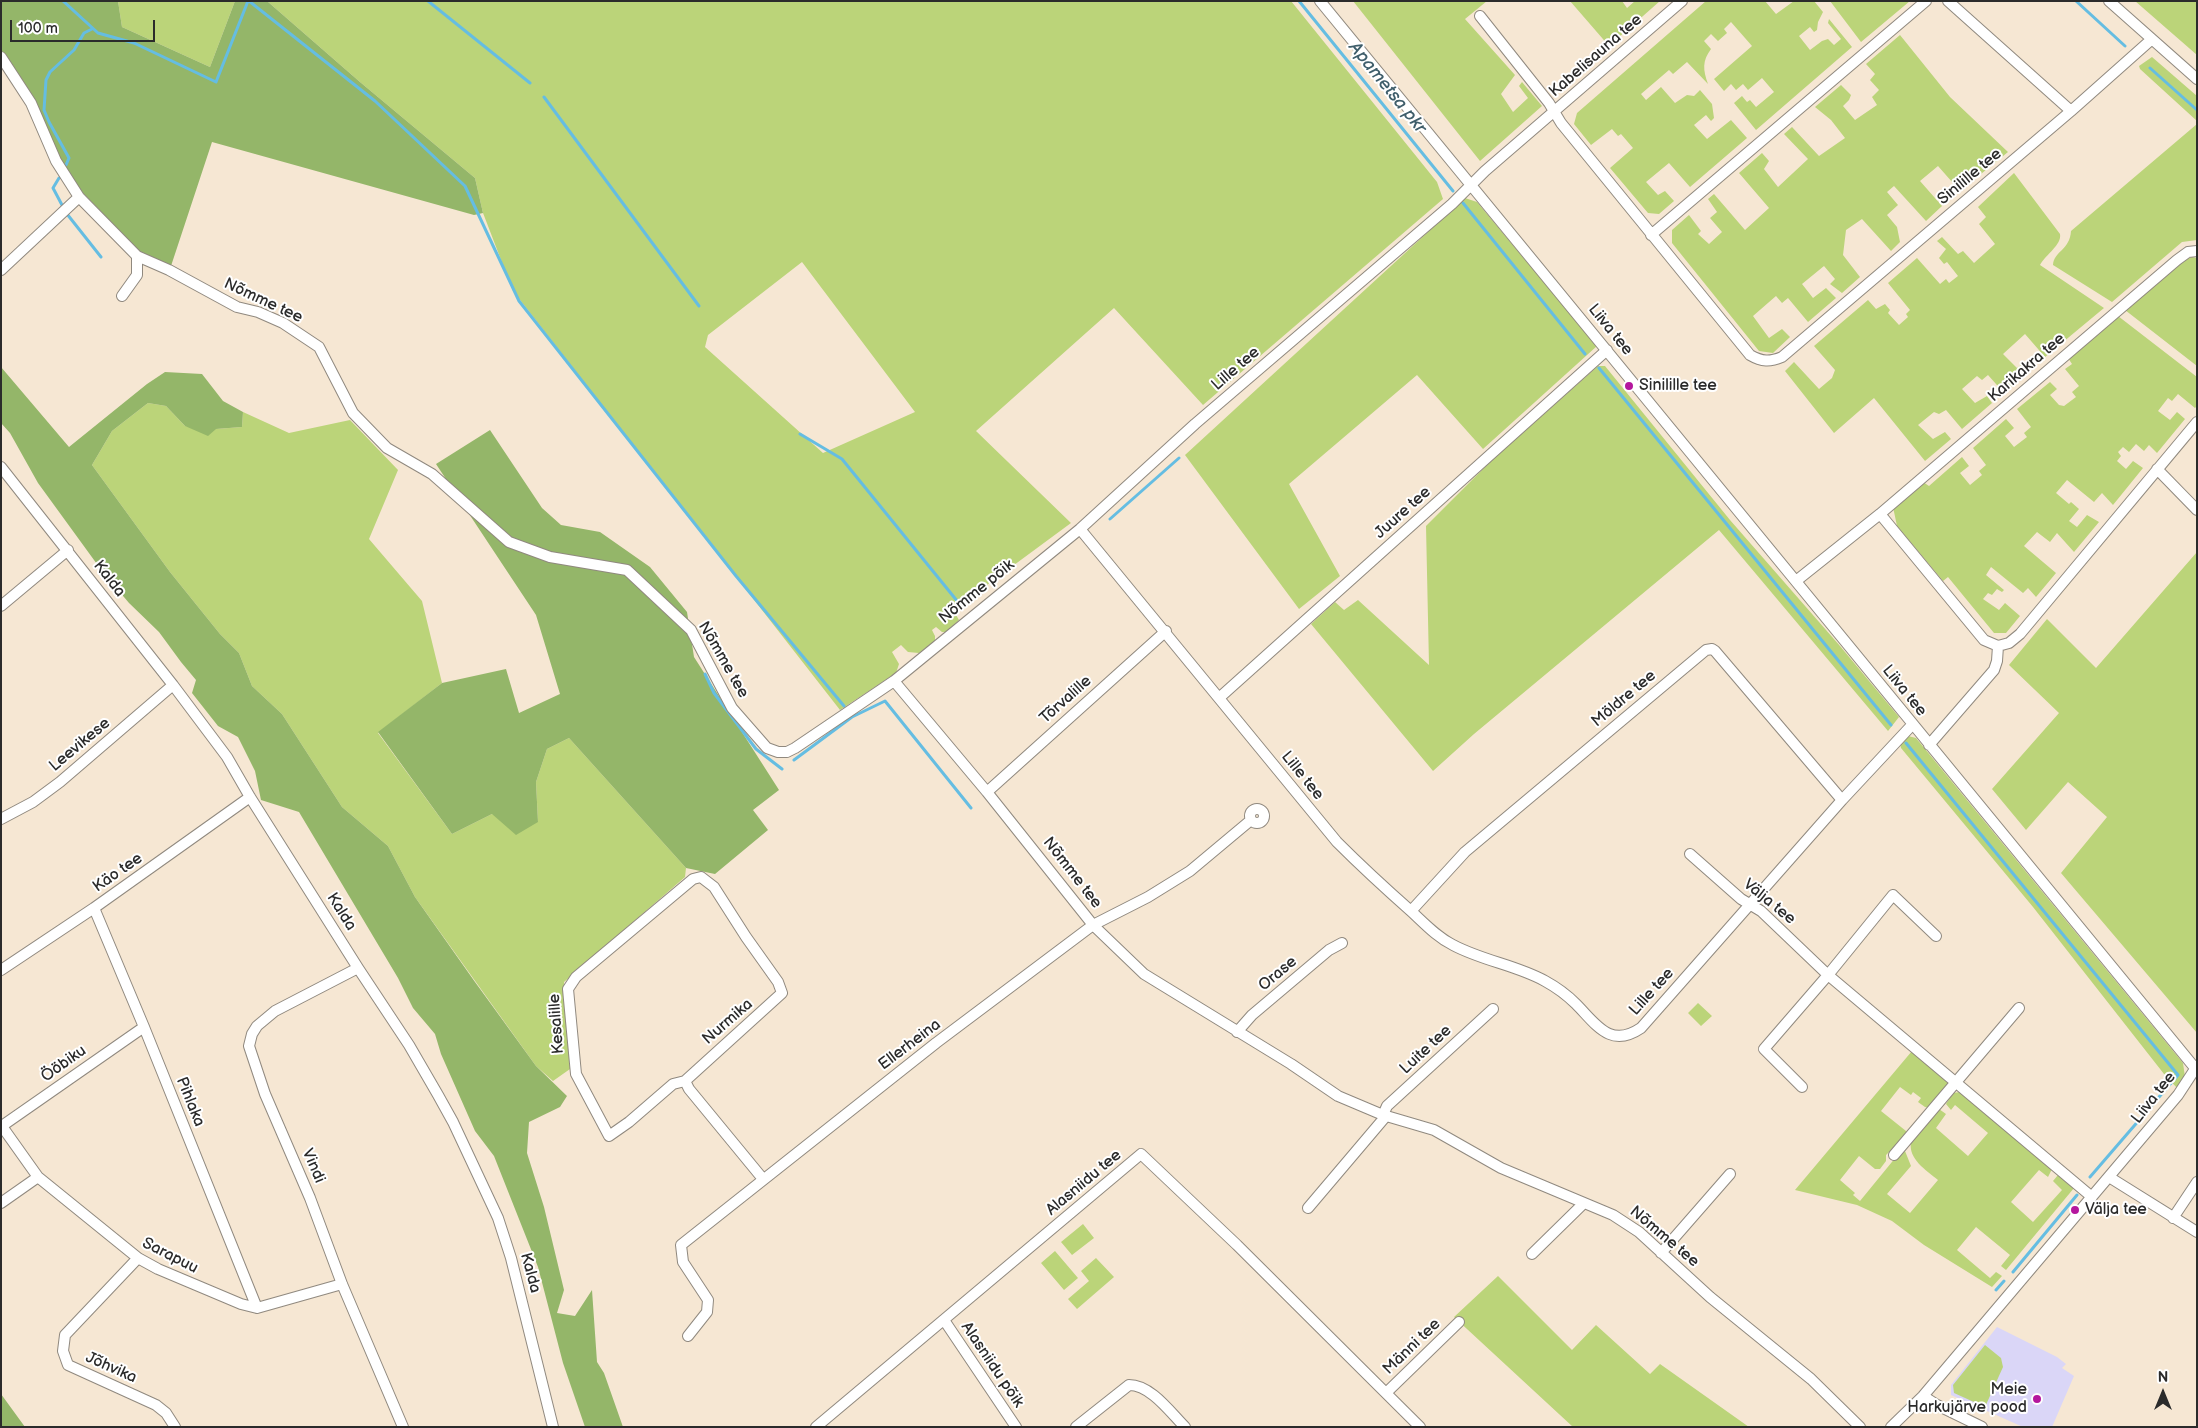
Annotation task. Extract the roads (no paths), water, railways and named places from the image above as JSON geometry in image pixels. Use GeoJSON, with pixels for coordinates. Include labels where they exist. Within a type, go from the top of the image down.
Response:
{"type":"FeatureCollection","features":[{"type":"Feature","properties":{"kind":"street","name":"Liiva tee"},"geometry":{"type":"LineString","coordinates":[[1320,1],[1912,725],[2196,1067],[2178,1095],[2109,1177],[1923,1396],[1892,1427]]}},
{"type":"Feature","properties":{"kind":"street"},"geometry":{"type":"LineString","coordinates":[[1652,235],[1926,1]]}},
{"type":"Feature","properties":{"kind":"street"},"geometry":{"type":"LineString","coordinates":[[1948,1],[2071,111]]}},
{"type":"Feature","properties":{"kind":"street"},"geometry":{"type":"LineString","coordinates":[[2109,1],[2197,78]]}},
{"type":"Feature","properties":{"kind":"street","name":"Kabelisauna tee"},"geometry":{"type":"LineString","coordinates":[[1471,185],[1679,2]]}},
{"type":"Feature","properties":{"kind":"street","name":"Kabelisauna tee"},"geometry":{"type":"LineString","coordinates":[[1480,16],[1555,112]]}},
{"type":"Feature","properties":{"kind":"street","name":"Sinilille tee"},"geometry":{"type":"LineString","coordinates":[[1555,112],[1561,123],[1750,355],[1760,360],[1775,360],[1782,357],[2152,40]]}},
{"type":"Feature","properties":{"kind":"street","name":"Nõmme tee"},"geometry":{"type":"LineString","coordinates":[[1,57],[31,102],[56,161],[79,197],[138,256],[169,270],[237,307],[258,312],[283,323],[319,347],[353,413],[387,448],[432,474],[509,542],[550,557],[627,570],[691,630],[732,708],[767,748],[778,752],[787,752],[795,748],[894,680],[988,792],[1093,925],[1144,974],[1291,1064],[1338,1096],[1385,1115],[1434,1130],[1501,1168],[1613,1215],[1639,1232],[1710,1297],[1811,1379],[1860,1427]]}},
{"type":"Feature","properties":{"kind":"street","name":"Lille tee"},"geometry":{"type":"LineString","coordinates":[[1471,185],[1452,204],[1194,424],[1080,529],[1166,631],[1337,842],[1378,883],[1435,933],[1452,945],[1545,981],[1574,1002],[1601,1031],[1612,1035],[1623,1036],[1641,1028],[1842,800],[1912,725]]}},
{"type":"Feature","properties":{"kind":"street"},"geometry":{"type":"LineString","coordinates":[[1,270],[79,197]]}},
{"type":"Feature","properties":{"kind":"street","name":"Karikakra tee"},"geometry":{"type":"LineString","coordinates":[[1796,581],[1880,514],[2177,260],[2188,252],[2197,251]]}},
{"type":"Feature","properties":{"kind":"street"},"geometry":{"type":"LineString","coordinates":[[122,296],[137,275],[138,256]]}},
{"type":"Feature","properties":{"kind":"street","name":"Juure tee"},"geometry":{"type":"LineString","coordinates":[[1219,698],[1607,350]]}},
{"type":"Feature","properties":{"kind":"street"},"geometry":{"type":"LineString","coordinates":[[1880,514],[1984,640],[1998,646],[2009,643],[2020,634],[2197,422]]}},
{"type":"Feature","properties":{"kind":"street","name":"Kalda"},"geometry":{"type":"LineString","coordinates":[[1,467],[174,685],[227,757],[250,797],[358,968],[409,1045],[450,1116],[498,1218],[511,1258],[553,1427]]}},
{"type":"Feature","properties":{"kind":"street"},"geometry":{"type":"LineString","coordinates":[[2158,469],[2197,510]]}},
{"type":"Feature","properties":{"kind":"street","name":"Nõmme põik"},"geometry":{"type":"LineString","coordinates":[[894,680],[1080,529]]}},
{"type":"Feature","properties":{"kind":"street"},"geometry":{"type":"LineString","coordinates":[[1,606],[68,550]]}},
{"type":"Feature","properties":{"kind":"street","name":"Tõrvalille"},"geometry":{"type":"LineString","coordinates":[[988,792],[1166,631]]}},
{"type":"Feature","properties":{"kind":"street"},"geometry":{"type":"LineString","coordinates":[[1929,745],[1994,670],[1998,646]]}},
{"type":"Feature","properties":{"kind":"street","name":"Möldre tee"},"geometry":{"type":"LineString","coordinates":[[1411,911],[1466,852],[1706,650],[1712,649],[1715,651],[1842,800]]}},
{"type":"Feature","properties":{"kind":"street","name":"Leevikese"},"geometry":{"type":"LineString","coordinates":[[3,815],[33,802],[60,782],[174,685]]}},
{"type":"Feature","properties":{"kind":"street","name":"Käo tee"},"geometry":{"type":"LineString","coordinates":[[1,970],[94,908],[250,797]]}},
{"type":"Feature","properties":{"kind":"street","name":"Ellerheina"},"geometry":{"type":"LineString","coordinates":[[688,1336],[707,1312],[708,1300],[683,1262],[681,1245],[763,1178],[936,1043],[1093,925],[1148,897],[1190,871],[1251,820]]}},
{"type":"Feature","properties":{"kind":"street","name":"Välja tee"},"geometry":{"type":"LineString","coordinates":[[1690,854],[1750,905],[1761,911],[1828,974],[2092,1197]]}},
{"type":"Feature","properties":{"kind":"street","name":"Kesalille"},"geometry":{"type":"LineString","coordinates":[[685,1081],[673,1084],[609,1136],[576,1074],[568,989],[576,977],[693,880],[701,877],[708,881]]}},
{"type":"Feature","properties":{"kind":"street","name":"Nurmika"},"geometry":{"type":"LineString","coordinates":[[685,1081],[782,993],[778,982],[708,881]]}},
{"type":"Feature","properties":{"kind":"street"},"geometry":{"type":"LineString","coordinates":[[1802,1087],[1764,1049],[1893,895],[1936,936]]}},
{"type":"Feature","properties":{"kind":"street","name":"Pihlaka"},"geometry":{"type":"LineString","coordinates":[[94,908],[257,1308]]}},
{"type":"Feature","properties":{"kind":"street","name":"Orase"},"geometry":{"type":"LineString","coordinates":[[1237,1032],[1259,1009],[1329,950],[1342,943]]}},
{"type":"Feature","properties":{"kind":"street","name":"Vindi"},"geometry":{"type":"LineString","coordinates":[[358,968],[275,1011],[257,1026],[252,1034],[249,1046],[265,1094],[310,1198],[342,1284],[400,1415],[403,1427]]}},
{"type":"Feature","properties":{"kind":"street"},"geometry":{"type":"LineString","coordinates":[[1894,1155],[2019,1008]]}},
{"type":"Feature","properties":{"kind":"street","name":"Luite tee"},"geometry":{"type":"LineString","coordinates":[[1385,1115],[1387,1106],[1493,1009]]}},
{"type":"Feature","properties":{"kind":"street","name":"Ööbiku"},"geometry":{"type":"LineString","coordinates":[[2,1125],[144,1027]]}},
{"type":"Feature","properties":{"kind":"street"},"geometry":{"type":"LineString","coordinates":[[685,1081],[689,1089],[763,1178]]}},
{"type":"Feature","properties":{"kind":"street"},"geometry":{"type":"LineString","coordinates":[[1308,1208],[1385,1115]]}},
{"type":"Feature","properties":{"kind":"street","name":"Sarapuu"},"geometry":{"type":"LineString","coordinates":[[2,1125],[38,1177],[138,1258],[158,1269],[241,1304],[257,1308]]}},
{"type":"Feature","properties":{"kind":"street","name":"Alasniidu tee"},"geometry":{"type":"LineString","coordinates":[[816,1427],[1141,1154],[1237,1245],[1420,1427]]}},
{"type":"Feature","properties":{"kind":"street"},"geometry":{"type":"LineString","coordinates":[[1662,1253],[1730,1174]]}},
{"type":"Feature","properties":{"kind":"street"},"geometry":{"type":"LineString","coordinates":[[1,1203],[38,1177]]}},
{"type":"Feature","properties":{"kind":"street"},"geometry":{"type":"LineString","coordinates":[[2109,1177],[2197,1232]]}},
{"type":"Feature","properties":{"kind":"street"},"geometry":{"type":"LineString","coordinates":[[2173,1218],[2197,1182]]}},
{"type":"Feature","properties":{"kind":"street"},"geometry":{"type":"LineString","coordinates":[[1532,1254],[1584,1203]]}},
{"type":"Feature","properties":{"kind":"street","name":"Jõhvika"},"geometry":{"type":"LineString","coordinates":[[138,1258],[65,1335],[63,1351],[68,1365],[156,1405],[166,1413],[175,1427]]}},
{"type":"Feature","properties":{"kind":"street"},"geometry":{"type":"LineString","coordinates":[[257,1308],[342,1284]]}},
{"type":"Feature","properties":{"kind":"street","name":"Alasniidu põik"},"geometry":{"type":"LineString","coordinates":[[944,1320],[1016,1427]]}},
{"type":"Feature","properties":{"kind":"street","name":"Männi tee"},"geometry":{"type":"LineString","coordinates":[[1386,1393],[1459,1322]]}},
{"type":"Feature","properties":{"kind":"street"},"geometry":{"type":"LineString","coordinates":[[1076,1427],[1129,1385],[1138,1385],[1149,1392],[1185,1427]]}},
{"type":"Feature","properties":{"kind":"street"},"geometry":{"type":"LineString","coordinates":[[1923,1396],[1982,1427]]}},
{"type":"Feature","properties":{"kind":"waterway"},"geometry":{"type":"LineString","coordinates":[[63,1],[98,33],[134,43],[216,82],[248,1]]}},
{"type":"Feature","properties":{"kind":"waterway"},"geometry":{"type":"LineString","coordinates":[[249,1],[375,101],[465,186],[519,301],[736,576],[844,706]]}},
{"type":"Feature","properties":{"kind":"waterway"},"geometry":{"type":"LineString","coordinates":[[428,1],[530,83]]}},
{"type":"Feature","properties":{"kind":"waterway","name":"Apametsa pkr"},"geometry":{"type":"LineString","coordinates":[[1299,1],[1453,191]]}},
{"type":"Feature","properties":{"kind":"waterway"},"geometry":{"type":"LineString","coordinates":[[2076,1],[2125,46]]}},
{"type":"Feature","properties":{"kind":"waterway"},"geometry":{"type":"LineString","coordinates":[[66,165],[69,158],[44,110],[46,80],[50,72],[74,50],[84,33],[92,29]]}},
{"type":"Feature","properties":{"kind":"waterway"},"geometry":{"type":"LineString","coordinates":[[2150,68],[2197,110]]}},
{"type":"Feature","properties":{"kind":"waterway"},"geometry":{"type":"LineString","coordinates":[[544,97],[699,306]]}},
{"type":"Feature","properties":{"kind":"waterway"},"geometry":{"type":"LineString","coordinates":[[59,178],[53,188],[62,205]]}},
{"type":"Feature","properties":{"kind":"waterway"},"geometry":{"type":"LineString","coordinates":[[1463,203],[1585,354]]}},
{"type":"Feature","properties":{"kind":"waterway"},"geometry":{"type":"LineString","coordinates":[[67,214],[101,257]]}},
{"type":"Feature","properties":{"kind":"waterway"},"geometry":{"type":"LineString","coordinates":[[1599,368],[1891,725]]}},
{"type":"Feature","properties":{"kind":"waterway"},"geometry":{"type":"LineString","coordinates":[[800,434],[842,459],[962,607]]}},
{"type":"Feature","properties":{"kind":"waterway"},"geometry":{"type":"LineString","coordinates":[[1110,519],[1179,458]]}},
{"type":"Feature","properties":{"kind":"waterway"},"geometry":{"type":"LineString","coordinates":[[705,674],[714,693],[756,749],[782,769]]}},
{"type":"Feature","properties":{"kind":"waterway"},"geometry":{"type":"LineString","coordinates":[[794,760],[852,717],[885,701],[971,808]]}},
{"type":"Feature","properties":{"kind":"waterway"},"geometry":{"type":"LineString","coordinates":[[1906,743],[2178,1075],[2090,1177]]}},
{"type":"Feature","properties":{"kind":"waterway","name":"Apametsa pkr"},"geometry":{"type":"LineString","coordinates":[[2013,1272],[2077,1195]]}},
{"type":"Feature","properties":{"kind":"waterway","name":"Apametsa pkr"},"geometry":{"type":"LineString","coordinates":[[1996,1290],[2004,1281]]}},
{"type":"Feature","properties":{"kind":"place","name":"Sinilille tee"},"geometry":{"type":"Point","coordinates":[1629,386]}},
{"type":"Feature","properties":{"kind":"place","name":"Välja tee"},"geometry":{"type":"Point","coordinates":[2075,1210]}},
{"type":"Feature","properties":{"kind":"place","name":"Meie Harkujärve pood"},"geometry":{"type":"Point","coordinates":[2037,1399]}}]}
